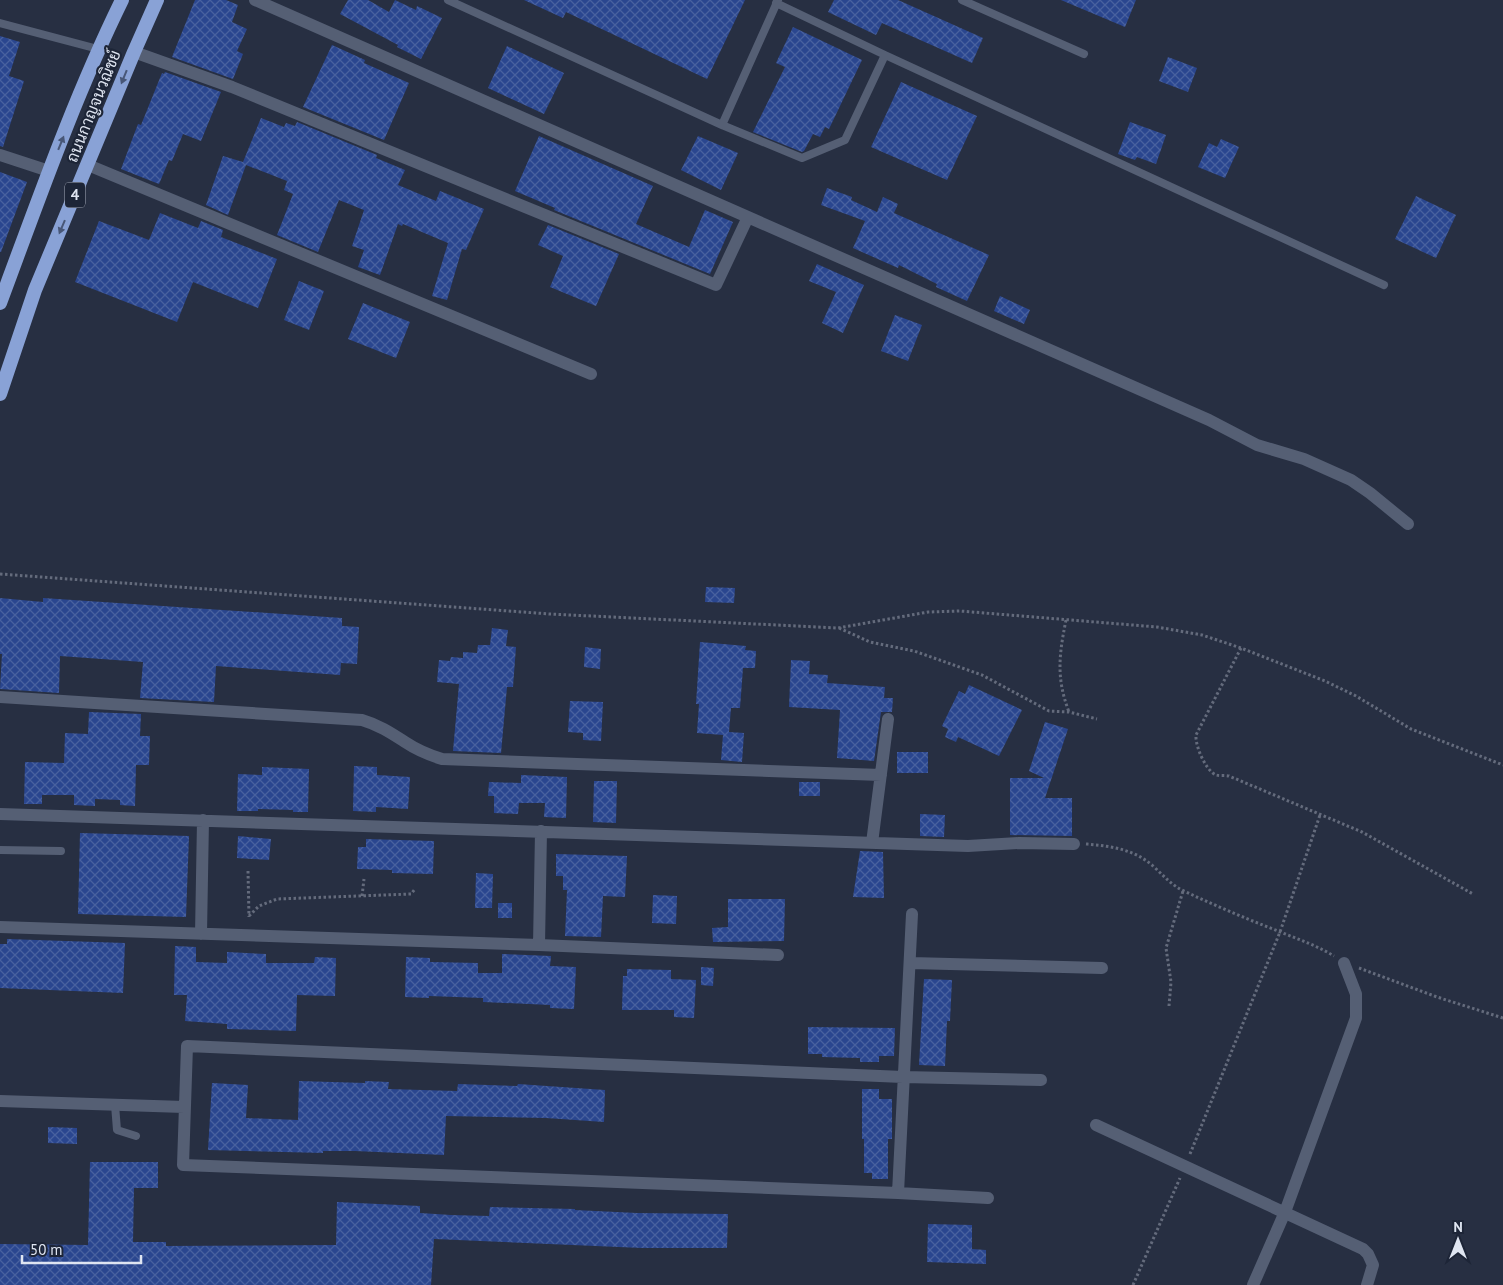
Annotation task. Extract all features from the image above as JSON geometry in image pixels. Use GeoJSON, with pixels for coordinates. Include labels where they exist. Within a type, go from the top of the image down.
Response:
{"type":"FeatureCollection","features":[{"type":"Feature","properties":{"kind":"highway","name":"ถนนกาญจนวณิชย์"},"geometry":{"type":"LineString","coordinates":[[0,303],[4,279],[98,49],[122,0]]}},
{"type":"Feature","properties":{"kind":"highway","name":"ถนนกาญจนวณิชย์"},"geometry":{"type":"LineString","coordinates":[[0,394],[35,290],[134,52],[158,0]]}},
{"type":"Feature","properties":{"kind":"street"},"geometry":{"type":"LineString","coordinates":[[254,0],[1209,420],[1257,445],[1304,459],[1330,470],[1351,480],[1370,493],[1408,524]]}},
{"type":"Feature","properties":{"kind":"street"},"geometry":{"type":"LineString","coordinates":[[134,52],[232,87],[716,285],[748,217]]}},
{"type":"Feature","properties":{"kind":"street"},"geometry":{"type":"LineString","coordinates":[[0,155],[49,171]]}},
{"type":"Feature","properties":{"kind":"street"},"geometry":{"type":"LineString","coordinates":[[88,166],[591,374]]}},
{"type":"Feature","properties":{"kind":"street"},"geometry":{"type":"LineString","coordinates":[[0,697],[362,720],[383,727],[406,743],[427,754],[442,759],[881,775]]}},
{"type":"Feature","properties":{"kind":"street"},"geometry":{"type":"LineString","coordinates":[[872,843],[888,719]]}},
{"type":"Feature","properties":{"kind":"street"},"geometry":{"type":"LineString","coordinates":[[0,814],[968,846],[1019,843],[1074,844]]}},
{"type":"Feature","properties":{"kind":"street"},"geometry":{"type":"LineString","coordinates":[[201,934],[204,820]]}},
{"type":"Feature","properties":{"kind":"street"},"geometry":{"type":"LineString","coordinates":[[539,944],[541,831]]}},
{"type":"Feature","properties":{"kind":"street"},"geometry":{"type":"LineString","coordinates":[[898,1193],[912,914]]}},
{"type":"Feature","properties":{"kind":"street"},"geometry":{"type":"LineString","coordinates":[[0,927],[539,944],[778,955]]}},
{"type":"Feature","properties":{"kind":"street"},"geometry":{"type":"LineString","coordinates":[[1253,1285],[1285,1212],[1356,1018],[1356,994],[1344,962]]}},
{"type":"Feature","properties":{"kind":"street"},"geometry":{"type":"LineString","coordinates":[[911,963],[1102,968]]}},
{"type":"Feature","properties":{"kind":"street"},"geometry":{"type":"LineString","coordinates":[[988,1198],[183,1165],[187,1046],[1041,1080]]}},
{"type":"Feature","properties":{"kind":"street"},"geometry":{"type":"LineString","coordinates":[[0,1101],[184,1107]]}},
{"type":"Feature","properties":{"kind":"street"},"geometry":{"type":"LineString","coordinates":[[1096,1125],[1363,1249],[1368,1254],[1373,1265],[1367,1285]]}},
{"type":"Feature","properties":{"kind":"lane"},"geometry":{"type":"LineString","coordinates":[[448,0],[722,125],[802,158],[845,140],[885,55]]}},
{"type":"Feature","properties":{"kind":"lane"},"geometry":{"type":"LineString","coordinates":[[962,0],[1084,54]]}},
{"type":"Feature","properties":{"kind":"lane"},"geometry":{"type":"LineString","coordinates":[[722,125],[777,1],[885,55],[1384,285]]}},
{"type":"Feature","properties":{"kind":"lane"},"geometry":{"type":"LineString","coordinates":[[0,23],[98,49]]}},
{"type":"Feature","properties":{"kind":"lane"},"geometry":{"type":"LineString","coordinates":[[0,850],[61,851]]}},
{"type":"Feature","properties":{"kind":"lane"},"geometry":{"type":"LineString","coordinates":[[115,1105],[117,1130],[136,1136]]}},
{"type":"Feature","properties":{"kind":"path"},"geometry":{"type":"LineString","coordinates":[[0,574],[550,614],[838,628],[928,612],[960,611],[1158,627],[1202,635],[1325,681],[1356,696],[1411,729],[1503,765]]}},
{"type":"Feature","properties":{"kind":"path"},"geometry":{"type":"LineString","coordinates":[[1066,620],[1060,676],[1069,712]]}},
{"type":"Feature","properties":{"kind":"path"},"geometry":{"type":"LineString","coordinates":[[838,628],[870,642],[914,651],[982,675],[1049,711],[1069,712],[1097,719]]}},
{"type":"Feature","properties":{"kind":"path"},"geometry":{"type":"LineString","coordinates":[[1241,648],[1197,732],[1196,743],[1199,753],[1212,771],[1217,775],[1229,776],[1362,832],[1473,894]]}},
{"type":"Feature","properties":{"kind":"path"},"geometry":{"type":"LineString","coordinates":[[1133,1285],[1185,1166],[1280,932],[1320,815]]}},
{"type":"Feature","properties":{"kind":"path"},"geometry":{"type":"LineString","coordinates":[[1074,844],[1107,846],[1134,854],[1152,865],[1165,879],[1183,891],[1320,947],[1344,962],[1437,997],[1503,1018]]}},
{"type":"Feature","properties":{"kind":"path"},"geometry":{"type":"LineString","coordinates":[[248,871],[249,935]]}},
{"type":"Feature","properties":{"kind":"path"},"geometry":{"type":"LineString","coordinates":[[362,896],[364,879]]}},
{"type":"Feature","properties":{"kind":"path"},"geometry":{"type":"LineString","coordinates":[[249,916],[259,906],[277,899],[411,894],[415,889]]}},
{"type":"Feature","properties":{"kind":"path"},"geometry":{"type":"LineString","coordinates":[[1169,1006],[1171,982],[1166,948],[1183,891]]}},
{"type":"Feature","properties":{"kind":"building"},"geometry":{"type":"Polygon","coordinates":[[[195,0],[226,0],[238,5],[232,22],[247,29],[237,51],[243,54],[233,79],[172,57],[195,0]]]}},
{"type":"Feature","properties":{"kind":"building"},"geometry":{"type":"Polygon","coordinates":[[[348,0],[368,0],[389,12],[395,0],[416,10],[417,6],[442,18],[421,59],[340,14],[348,0]]]}},
{"type":"Feature","properties":{"kind":"building"},"geometry":{"type":"Polygon","coordinates":[[[524,0],[745,0],[707,79],[566,12],[563,18],[524,0]]]}},
{"type":"Feature","properties":{"kind":"building"},"geometry":{"type":"Polygon","coordinates":[[[834,0],[898,0],[983,38],[972,63],[882,23],[876,35],[828,12],[834,0]]]}},
{"type":"Feature","properties":{"kind":"building"},"geometry":{"type":"Polygon","coordinates":[[[1061,0],[1136,0],[1125,27],[1061,0]]]}},
{"type":"Feature","properties":{"kind":"building"},"geometry":{"type":"Polygon","coordinates":[[[793,27],[862,60],[829,129],[825,127],[820,137],[813,134],[802,152],[753,132],[785,67],[776,63],[793,27]]]}},
{"type":"Feature","properties":{"kind":"building"},"geometry":{"type":"Polygon","coordinates":[[[0,36],[20,42],[9,76],[24,81],[3,147],[0,146],[0,36]]]}},
{"type":"Feature","properties":{"kind":"building"},"geometry":{"type":"Polygon","coordinates":[[[332,45],[365,60],[364,63],[409,83],[384,140],[303,107],[332,45]]]}},
{"type":"Feature","properties":{"kind":"building"},"geometry":{"type":"Polygon","coordinates":[[[507,46],[564,73],[544,114],[488,88],[507,46]]]}},
{"type":"Feature","properties":{"kind":"building"},"geometry":{"type":"Polygon","coordinates":[[[1168,57],[1197,68],[1188,92],[1159,81],[1168,57]]]}},
{"type":"Feature","properties":{"kind":"building"},"geometry":{"type":"Polygon","coordinates":[[[165,72],[221,92],[201,141],[183,134],[172,161],[169,160],[159,184],[121,169],[138,124],[141,125],[162,73],[164,74],[165,72]]]}},
{"type":"Feature","properties":{"kind":"building"},"geometry":{"type":"Polygon","coordinates":[[[901,82],[977,116],[947,180],[871,147],[901,82]]]}},
{"type":"Feature","properties":{"kind":"building"},"geometry":{"type":"Polygon","coordinates":[[[261,118],[284,127],[286,123],[295,126],[297,122],[377,155],[376,158],[405,170],[398,185],[436,201],[440,191],[484,209],[466,250],[462,249],[447,300],[432,296],[448,243],[403,224],[402,226],[398,224],[380,275],[358,267],[364,250],[352,246],[364,210],[339,200],[318,252],[277,235],[293,194],[284,190],[287,181],[246,165],[228,215],[206,205],[223,156],[243,162],[261,118]]]}},
{"type":"Feature","properties":{"kind":"building"},"geometry":{"type":"Polygon","coordinates":[[[1130,122],[1166,135],[1156,164],[1137,157],[1135,160],[1118,154],[1130,122]]]}},
{"type":"Feature","properties":{"kind":"building"},"geometry":{"type":"Polygon","coordinates":[[[539,136],[653,186],[636,224],[689,247],[705,210],[733,222],[710,274],[554,210],[555,208],[515,191],[539,136]]]}},
{"type":"Feature","properties":{"kind":"building"},"geometry":{"type":"Polygon","coordinates":[[[698,136],[738,153],[721,190],[681,170],[698,136]]]}},
{"type":"Feature","properties":{"kind":"building"},"geometry":{"type":"Polygon","coordinates":[[[1221,139],[1239,147],[1225,178],[1198,167],[1209,143],[1217,147],[1221,139]]]}},
{"type":"Feature","properties":{"kind":"building"},"geometry":{"type":"Polygon","coordinates":[[[0,172],[27,182],[1,252],[0,252],[0,172]]]}},
{"type":"Feature","properties":{"kind":"building"},"geometry":{"type":"Polygon","coordinates":[[[827,188],[852,197],[851,200],[877,212],[883,197],[898,204],[894,213],[989,255],[967,301],[936,287],[937,284],[899,265],[898,268],[853,248],[865,221],[821,205],[827,188]]]}},
{"type":"Feature","properties":{"kind":"building"},"geometry":{"type":"Polygon","coordinates":[[[1416,196],[1456,215],[1436,258],[1395,239],[1416,196]]]}},
{"type":"Feature","properties":{"kind":"building"},"geometry":{"type":"Polygon","coordinates":[[[160,213],[198,228],[201,221],[223,230],[221,237],[277,259],[258,308],[193,282],[177,322],[75,282],[99,221],[149,240],[160,213]]]}},
{"type":"Feature","properties":{"kind":"building"},"geometry":{"type":"Polygon","coordinates":[[[548,225],[619,254],[596,306],[550,287],[563,256],[538,245],[548,225]]]}},
{"type":"Feature","properties":{"kind":"building"},"geometry":{"type":"Polygon","coordinates":[[[817,264],[864,285],[843,333],[822,323],[836,292],[809,281],[817,264]]]}},
{"type":"Feature","properties":{"kind":"building"},"geometry":{"type":"Polygon","coordinates":[[[299,281],[324,291],[309,330],[284,320],[299,281]]]}},
{"type":"Feature","properties":{"kind":"building"},"geometry":{"type":"Polygon","coordinates":[[[1000,296],[1030,310],[1024,324],[994,311],[1000,296]]]}},
{"type":"Feature","properties":{"kind":"building"},"geometry":{"type":"Polygon","coordinates":[[[363,303],[410,322],[396,358],[348,339],[363,303]]]}},
{"type":"Feature","properties":{"kind":"building"},"geometry":{"type":"Polygon","coordinates":[[[895,315],[922,325],[908,361],[881,351],[895,315]]]}},
{"type":"Feature","properties":{"kind":"building"},"geometry":{"type":"Polygon","coordinates":[[[706,587],[735,588],[734,603],[705,602],[706,587]]]}},
{"type":"Feature","properties":{"kind":"building"},"geometry":{"type":"Polygon","coordinates":[[[0,598],[43,602],[43,598],[342,618],[342,626],[359,627],[357,664],[341,663],[340,675],[216,666],[214,702],[140,698],[143,662],[60,656],[59,693],[0,689],[2,654],[0,654],[0,598]]]}},
{"type":"Feature","properties":{"kind":"building"},"geometry":{"type":"Polygon","coordinates":[[[492,628],[508,630],[506,646],[516,647],[513,687],[507,687],[501,753],[453,751],[459,684],[437,682],[439,660],[450,661],[451,657],[463,658],[463,652],[477,653],[478,645],[490,645],[492,628]]]}},
{"type":"Feature","properties":{"kind":"building"},"geometry":{"type":"Polygon","coordinates":[[[700,642],[746,646],[745,650],[756,651],[755,668],[743,668],[740,708],[731,708],[729,732],[744,733],[742,762],[721,760],[723,735],[697,733],[699,704],[696,704],[700,642]]]}},
{"type":"Feature","properties":{"kind":"building"},"geometry":{"type":"Polygon","coordinates":[[[585,647],[601,649],[600,669],[584,667],[585,647]]]}},
{"type":"Feature","properties":{"kind":"building"},"geometry":{"type":"Polygon","coordinates":[[[791,660],[810,661],[809,674],[828,675],[827,683],[885,687],[884,698],[893,698],[892,712],[881,712],[874,761],[837,758],[840,710],[789,707],[791,660]]]}},
{"type":"Feature","properties":{"kind":"building"},"geometry":{"type":"Polygon","coordinates":[[[969,685],[1022,710],[999,756],[958,737],[956,742],[945,737],[948,729],[942,726],[959,691],[965,694],[969,685]]]}},
{"type":"Feature","properties":{"kind":"building"},"geometry":{"type":"Polygon","coordinates":[[[570,701],[603,702],[601,741],[583,740],[583,733],[568,732],[570,701]]]}},
{"type":"Feature","properties":{"kind":"building"},"geometry":{"type":"Polygon","coordinates":[[[89,712],[141,714],[140,736],[150,736],[149,765],[136,765],[135,806],[120,805],[120,800],[95,799],[95,806],[74,805],[74,795],[42,795],[42,804],[24,804],[25,762],[64,763],[65,733],[88,734],[89,712]]]}},
{"type":"Feature","properties":{"kind":"building"},"geometry":{"type":"Polygon","coordinates":[[[1045,722],[1068,729],[1045,798],[1072,798],[1072,836],[1010,835],[1010,778],[1044,778],[1029,771],[1045,722]]]}},
{"type":"Feature","properties":{"kind":"building"},"geometry":{"type":"Polygon","coordinates":[[[897,752],[928,752],[928,773],[897,773],[897,752]]]}},
{"type":"Feature","properties":{"kind":"building"},"geometry":{"type":"Polygon","coordinates":[[[354,766],[377,767],[377,775],[410,777],[408,809],[376,807],[376,812],[353,811],[354,766]]]}},
{"type":"Feature","properties":{"kind":"building"},"geometry":{"type":"Polygon","coordinates":[[[262,767],[309,769],[308,812],[258,809],[258,811],[237,811],[238,774],[262,775],[262,767]]]}},
{"type":"Feature","properties":{"kind":"building"},"geometry":{"type":"Polygon","coordinates":[[[521,775],[567,777],[566,818],[544,817],[545,803],[519,803],[518,814],[494,813],[494,796],[488,796],[489,782],[521,783],[521,775]]]}},
{"type":"Feature","properties":{"kind":"building"},"geometry":{"type":"Polygon","coordinates":[[[594,781],[617,781],[616,823],[593,822],[594,781]]]}},
{"type":"Feature","properties":{"kind":"building"},"geometry":{"type":"Polygon","coordinates":[[[799,782],[820,782],[820,796],[799,796],[799,782]]]}},
{"type":"Feature","properties":{"kind":"building"},"geometry":{"type":"Polygon","coordinates":[[[920,814],[945,815],[944,837],[920,836],[920,814]]]}},
{"type":"Feature","properties":{"kind":"building"},"geometry":{"type":"Polygon","coordinates":[[[80,833],[189,836],[186,917],[78,914],[80,833]]]}},
{"type":"Feature","properties":{"kind":"building"},"geometry":{"type":"Polygon","coordinates":[[[238,836],[271,839],[269,860],[237,858],[238,836]]]}},
{"type":"Feature","properties":{"kind":"building"},"geometry":{"type":"Polygon","coordinates":[[[366,839],[434,841],[433,874],[392,873],[392,870],[357,869],[358,847],[366,847],[366,839]]]}},
{"type":"Feature","properties":{"kind":"building"},"geometry":{"type":"Polygon","coordinates":[[[860,851],[883,852],[884,898],[853,897],[860,851]]]}},
{"type":"Feature","properties":{"kind":"building"},"geometry":{"type":"Polygon","coordinates":[[[556,854],[627,856],[625,897],[603,896],[601,937],[565,936],[567,890],[563,890],[563,876],[556,876],[556,854]]]}},
{"type":"Feature","properties":{"kind":"building"},"geometry":{"type":"Polygon","coordinates":[[[476,873],[493,874],[492,908],[475,908],[476,873]]]}},
{"type":"Feature","properties":{"kind":"building"},"geometry":{"type":"Polygon","coordinates":[[[653,895],[677,896],[676,924],[652,923],[653,895]]]}},
{"type":"Feature","properties":{"kind":"building"},"geometry":{"type":"Polygon","coordinates":[[[728,899],[785,899],[784,941],[713,942],[712,928],[728,927],[728,899]]]}},
{"type":"Feature","properties":{"kind":"building"},"geometry":{"type":"Polygon","coordinates":[[[498,903],[512,903],[512,918],[498,918],[498,903]]]}},
{"type":"Feature","properties":{"kind":"building"},"geometry":{"type":"Polygon","coordinates":[[[7,939],[125,943],[123,993],[0,988],[0,944],[7,944],[7,939]]]}},
{"type":"Feature","properties":{"kind":"building"},"geometry":{"type":"Polygon","coordinates":[[[175,946],[196,947],[196,962],[227,963],[227,952],[266,954],[266,963],[314,963],[315,957],[336,958],[335,996],[297,995],[296,1031],[227,1029],[227,1024],[185,1021],[187,995],[174,995],[175,946]]]}},
{"type":"Feature","properties":{"kind":"building"},"geometry":{"type":"Polygon","coordinates":[[[502,954],[551,956],[550,966],[576,967],[574,1009],[550,1008],[550,1005],[483,1002],[483,998],[405,997],[406,957],[430,958],[430,962],[478,963],[478,973],[502,973],[502,954]]]}},
{"type":"Feature","properties":{"kind":"building"},"geometry":{"type":"Polygon","coordinates":[[[701,967],[714,968],[713,986],[701,985],[701,967]]]}},
{"type":"Feature","properties":{"kind":"building"},"geometry":{"type":"Polygon","coordinates":[[[627,969],[671,970],[671,979],[696,980],[694,1018],[674,1017],[674,1010],[622,1010],[623,976],[627,976],[627,969]]]}},
{"type":"Feature","properties":{"kind":"building"},"geometry":{"type":"Polygon","coordinates":[[[924,979],[952,980],[950,1021],[947,1021],[945,1066],[919,1065],[924,979]]]}},
{"type":"Feature","properties":{"kind":"building"},"geometry":{"type":"Polygon","coordinates":[[[808,1027],[895,1028],[894,1056],[879,1056],[879,1062],[860,1062],[860,1058],[822,1057],[822,1054],[808,1054],[808,1027]]]}},
{"type":"Feature","properties":{"kind":"building"},"geometry":{"type":"Polygon","coordinates":[[[299,1081],[389,1082],[388,1089],[457,1091],[458,1084],[517,1086],[518,1084],[605,1090],[604,1122],[546,1118],[446,1116],[444,1155],[355,1151],[323,1151],[323,1153],[208,1150],[212,1083],[248,1085],[246,1118],[298,1120],[299,1081]]]}},
{"type":"Feature","properties":{"kind":"building"},"geometry":{"type":"Polygon","coordinates":[[[862,1089],[879,1089],[879,1099],[892,1099],[892,1139],[888,1139],[888,1179],[872,1179],[872,1173],[864,1173],[862,1089]]]}},
{"type":"Feature","properties":{"kind":"building"},"geometry":{"type":"Polygon","coordinates":[[[48,1127],[77,1128],[77,1144],[48,1143],[48,1127]]]}},
{"type":"Feature","properties":{"kind":"building"},"geometry":{"type":"Polygon","coordinates":[[[90,1162],[158,1162],[158,1188],[134,1188],[133,1242],[166,1242],[166,1246],[336,1245],[337,1202],[420,1206],[420,1213],[451,1215],[489,1216],[490,1207],[637,1213],[728,1214],[727,1248],[642,1248],[434,1239],[431,1285],[0,1285],[0,1244],[88,1245],[90,1162]]]}},
{"type":"Feature","properties":{"kind":"building"},"geometry":{"type":"Polygon","coordinates":[[[928,1224],[972,1225],[972,1249],[986,1250],[986,1264],[927,1262],[928,1224]]]}}]}
